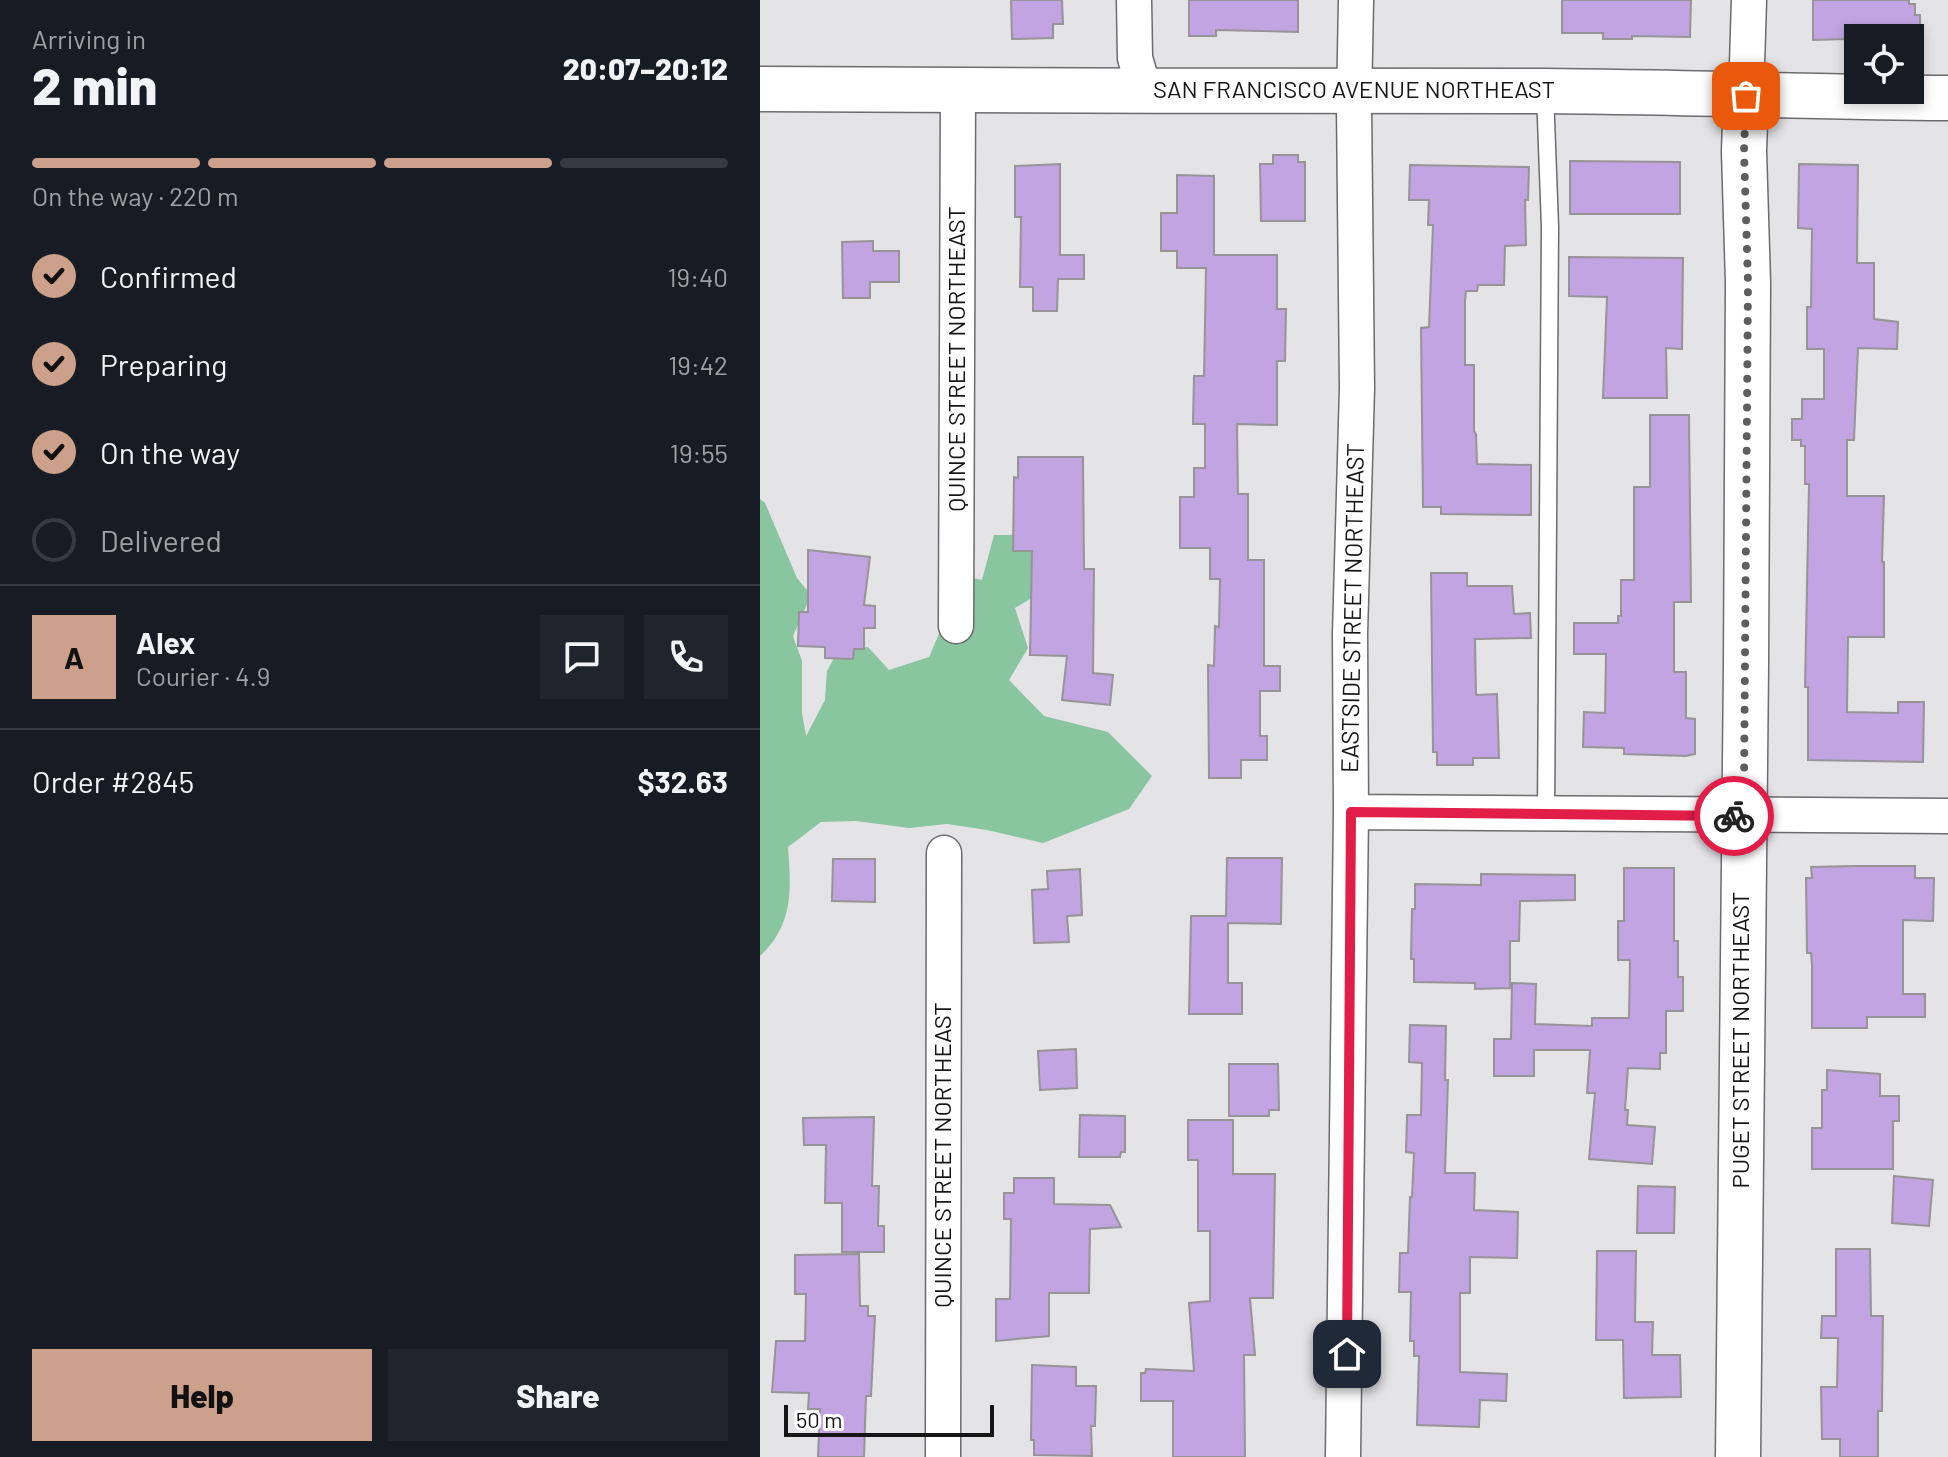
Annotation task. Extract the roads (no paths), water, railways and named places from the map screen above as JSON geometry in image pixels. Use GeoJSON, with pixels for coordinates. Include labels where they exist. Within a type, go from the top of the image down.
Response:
{"type":"FeatureCollection","features":[{"type":"Feature","properties":{"kind":"street"},"geometry":{"type":"LineString","coordinates":[[1134,0],[1135,58],[1144,89]]}},
{"type":"Feature","properties":{"kind":"street","name":"EASTSIDE STREET NORTHEAST"},"geometry":{"type":"LineString","coordinates":[[1343,1457],[1351,812],[1350,634],[1357,388],[1356,0]]}},
{"type":"Feature","properties":{"kind":"street","name":"PUGET STREET NORTHEAST"},"geometry":{"type":"LineString","coordinates":[[1738,1457],[1748,297],[1744,151],[1749,0]]}},
{"type":"Feature","properties":{"kind":"street","name":"SAN FRANCISCO AVENUE NORTHEAST"},"geometry":{"type":"LineString","coordinates":[[760,89],[1545,91],[1948,98]]}},
{"type":"Feature","properties":{"kind":"street","name":"QUINCE STREET NORTHEAST"},"geometry":{"type":"LineString","coordinates":[[956,626],[958,91]]}},
{"type":"Feature","properties":{"kind":"street"},"geometry":{"type":"LineString","coordinates":[[1351,812],[1948,816]]}},
{"type":"Feature","properties":{"kind":"street","name":"QUINCE STREET NORTHEAST"},"geometry":{"type":"LineString","coordinates":[[943,1457],[944,853]]}},
{"type":"Feature","properties":{"kind":"lane"},"geometry":{"type":"LineString","coordinates":[[1545,91],[1550,227],[1546,814]]}}]}
